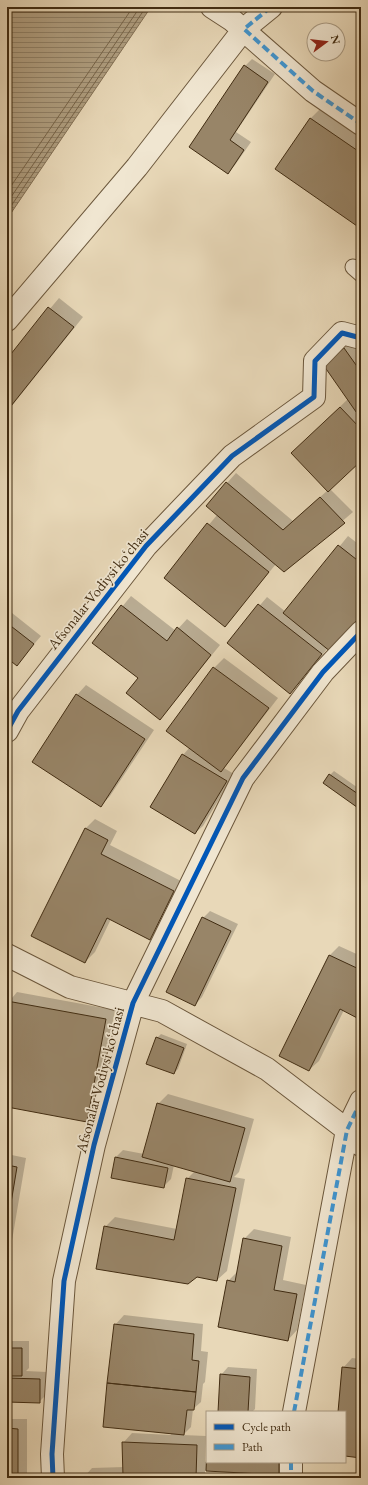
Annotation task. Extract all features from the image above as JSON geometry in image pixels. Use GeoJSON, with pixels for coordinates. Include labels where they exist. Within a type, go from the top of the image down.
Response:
{"type":"FeatureCollection","features":[{"type":"Feature","properties":{"kind":"street"},"geometry":{"type":"LineString","coordinates":[[212,7],[238,25],[313,91],[361,124]]}},
{"type":"Feature","properties":{"kind":"street"},"geometry":{"type":"LineString","coordinates":[[7,320],[137,167],[238,25],[270,7]]}},
{"type":"Feature","properties":{"kind":"street","name":"Afsonalar Vodiysi koʻchasi"},"geometry":{"type":"LineString","coordinates":[[7,731],[27,698],[146,546],[232,456],[314,397],[315,361],[342,333],[361,338]]}},
{"type":"Feature","properties":{"kind":"street","name":"Afsonalar Vodiysi koʻchasi"},"geometry":{"type":"LineString","coordinates":[[53,1478],[52,1454],[64,1281],[94,1145],[133,1004],[243,778],[324,672],[361,632]]}},
{"type":"Feature","properties":{"kind":"street","name":"Afsonalar Vodiysi koʻchasi"},"geometry":{"type":"LineString","coordinates":[[7,954],[70,987],[162,1011],[268,1069],[354,1137]]}},
{"type":"Feature","properties":{"kind":"street"},"geometry":{"type":"LineString","coordinates":[[294,1411],[361,1102]]}},
{"type":"Feature","properties":{"kind":"street"},"geometry":{"type":"LineString","coordinates":[[291,1463],[291,1478]]}},
{"type":"Feature","properties":{"kind":"water"},"geometry":{"type":"Polygon","coordinates":[[[7,7],[151,7],[7,219],[7,7]]]}},
{"type":"Feature","properties":{"kind":"building"},"geometry":{"type":"Polygon","coordinates":[[[244,65],[268,82],[230,140],[244,150],[228,174],[189,147],[244,65]]]}},
{"type":"Feature","properties":{"kind":"building"},"geometry":{"type":"Polygon","coordinates":[[[310,118],[361,153],[361,220],[357,226],[275,169],[310,118]]]}},
{"type":"Feature","properties":{"kind":"building"},"geometry":{"type":"Polygon","coordinates":[[[48,307],[74,327],[7,411],[7,359],[48,307]]]}},
{"type":"Feature","properties":{"kind":"building"},"geometry":{"type":"Polygon","coordinates":[[[344,348],[361,372],[361,419],[322,363],[344,348]]]}},
{"type":"Feature","properties":{"kind":"building"},"geometry":{"type":"Polygon","coordinates":[[[340,407],[361,429],[361,461],[328,492],[291,453],[340,407]]]}},
{"type":"Feature","properties":{"kind":"building"},"geometry":{"type":"Polygon","coordinates":[[[226,482],[283,530],[320,497],[345,523],[284,572],[206,506],[226,482]]]}},
{"type":"Feature","properties":{"kind":"building"},"geometry":{"type":"Polygon","coordinates":[[[207,523],[269,572],[225,627],[164,578],[207,523]]]}},
{"type":"Feature","properties":{"kind":"building"},"geometry":{"type":"Polygon","coordinates":[[[338,545],[361,563],[361,615],[331,652],[283,613],[338,545]]]}},
{"type":"Feature","properties":{"kind":"building"},"geometry":{"type":"Polygon","coordinates":[[[258,604],[322,654],[290,694],[227,643],[258,604]]]}},
{"type":"Feature","properties":{"kind":"building"},"geometry":{"type":"Polygon","coordinates":[[[121,605],[167,641],[177,627],[211,655],[160,720],[126,693],[138,678],[92,643],[121,605]]]}},
{"type":"Feature","properties":{"kind":"building"},"geometry":{"type":"Polygon","coordinates":[[[7,623],[34,644],[17,666],[7,658],[7,623]]]}},
{"type":"Feature","properties":{"kind":"building"},"geometry":{"type":"Polygon","coordinates":[[[213,667],[269,708],[221,772],[166,731],[213,667]]]}},
{"type":"Feature","properties":{"kind":"building"},"geometry":{"type":"Polygon","coordinates":[[[76,694],[145,739],[101,807],[32,762],[76,694]]]}},
{"type":"Feature","properties":{"kind":"building"},"geometry":{"type":"Polygon","coordinates":[[[182,754],[227,781],[195,834],[150,807],[182,754]]]}},
{"type":"Feature","properties":{"kind":"building"},"geometry":{"type":"Polygon","coordinates":[[[329,774],[361,796],[361,810],[323,783],[329,774]]]}},
{"type":"Feature","properties":{"kind":"building"},"geometry":{"type":"Polygon","coordinates":[[[85,828],[108,840],[101,854],[174,891],[150,940],[107,918],[85,963],[31,936],[85,828]]]}},
{"type":"Feature","properties":{"kind":"building"},"geometry":{"type":"Polygon","coordinates":[[[202,917],[231,931],[195,1006],[166,992],[202,917]]]}},
{"type":"Feature","properties":{"kind":"building"},"geometry":{"type":"Polygon","coordinates":[[[329,955],[361,970],[361,1020],[340,1009],[309,1071],[279,1056],[329,955]]]}},
{"type":"Feature","properties":{"kind":"building"},"geometry":{"type":"Polygon","coordinates":[[[7,1001],[106,1019],[87,1122],[7,1107],[7,1001]]]}},
{"type":"Feature","properties":{"kind":"building"},"geometry":{"type":"Polygon","coordinates":[[[156,1037],[184,1048],[174,1074],[146,1064],[156,1037]]]}},
{"type":"Feature","properties":{"kind":"building"},"geometry":{"type":"Polygon","coordinates":[[[157,1103],[245,1128],[230,1182],[142,1157],[157,1103]]]}},
{"type":"Feature","properties":{"kind":"building"},"geometry":{"type":"Polygon","coordinates":[[[115,1157],[168,1168],[164,1188],[111,1178],[115,1157]]]}},
{"type":"Feature","properties":{"kind":"building"},"geometry":{"type":"Polygon","coordinates":[[[7,1165],[17,1167],[7,1227],[7,1165]]]}},
{"type":"Feature","properties":{"kind":"building"},"geometry":{"type":"Polygon","coordinates":[[[186,1178],[236,1188],[217,1281],[197,1277],[188,1284],[96,1269],[104,1226],[174,1240],[186,1178]]]}},
{"type":"Feature","properties":{"kind":"building"},"geometry":{"type":"Polygon","coordinates":[[[243,1238],[282,1246],[274,1290],[297,1294],[288,1341],[218,1327],[227,1280],[235,1282],[243,1238]]]}},
{"type":"Feature","properties":{"kind":"building"},"geometry":{"type":"Polygon","coordinates":[[[114,1324],[194,1334],[192,1360],[199,1361],[196,1392],[107,1383],[114,1324]]]}},
{"type":"Feature","properties":{"kind":"building"},"geometry":{"type":"Polygon","coordinates":[[[7,1348],[22,1348],[22,1376],[7,1376],[7,1348]]]}},
{"type":"Feature","properties":{"kind":"building"},"geometry":{"type":"Polygon","coordinates":[[[342,1367],[361,1369],[361,1458],[346,1456],[346,1411],[338,1411],[342,1367]]]}},
{"type":"Feature","properties":{"kind":"building"},"geometry":{"type":"Polygon","coordinates":[[[220,1374],[250,1377],[248,1411],[218,1411],[220,1374]]]}},
{"type":"Feature","properties":{"kind":"building"},"geometry":{"type":"Polygon","coordinates":[[[7,1378],[40,1379],[40,1403],[7,1402],[7,1378]]]}},
{"type":"Feature","properties":{"kind":"building"},"geometry":{"type":"Polygon","coordinates":[[[107,1383],[196,1392],[194,1410],[187,1410],[184,1435],[103,1427],[107,1383]]]}},
{"type":"Feature","properties":{"kind":"building"},"geometry":{"type":"Polygon","coordinates":[[[7,1428],[18,1429],[18,1478],[7,1478],[7,1428]]]}},
{"type":"Feature","properties":{"kind":"building"},"geometry":{"type":"Polygon","coordinates":[[[122,1442],[197,1445],[196,1478],[82,1478],[123,1476],[122,1442]]]}},
{"type":"Feature","properties":{"kind":"building"},"geometry":{"type":"Polygon","coordinates":[[[206,1463],[279,1463],[279,1475],[206,1471],[206,1463]]]}},
{"type":"Feature","properties":{"kind":"marked path"},"geometry":{"type":"LineString","coordinates":[[271,7],[244,29],[313,91],[361,124]]}},
{"type":"Feature","properties":{"kind":"marked path"},"geometry":{"type":"LineString","coordinates":[[294,1411],[347,1130],[361,1101]]}},
{"type":"Feature","properties":{"kind":"marked path"},"geometry":{"type":"LineString","coordinates":[[291,1463],[291,1478]]}},
{"type":"Feature","properties":{"kind":"cycle path"},"geometry":{"type":"LineString","coordinates":[[7,731],[18,711],[146,546],[232,456],[314,397],[315,361],[342,333],[361,338]]}},
{"type":"Feature","properties":{"kind":"cycle path"},"geometry":{"type":"LineString","coordinates":[[53,1478],[52,1454],[64,1281],[94,1145],[133,1003],[243,778],[323,672],[361,632]]}}]}
